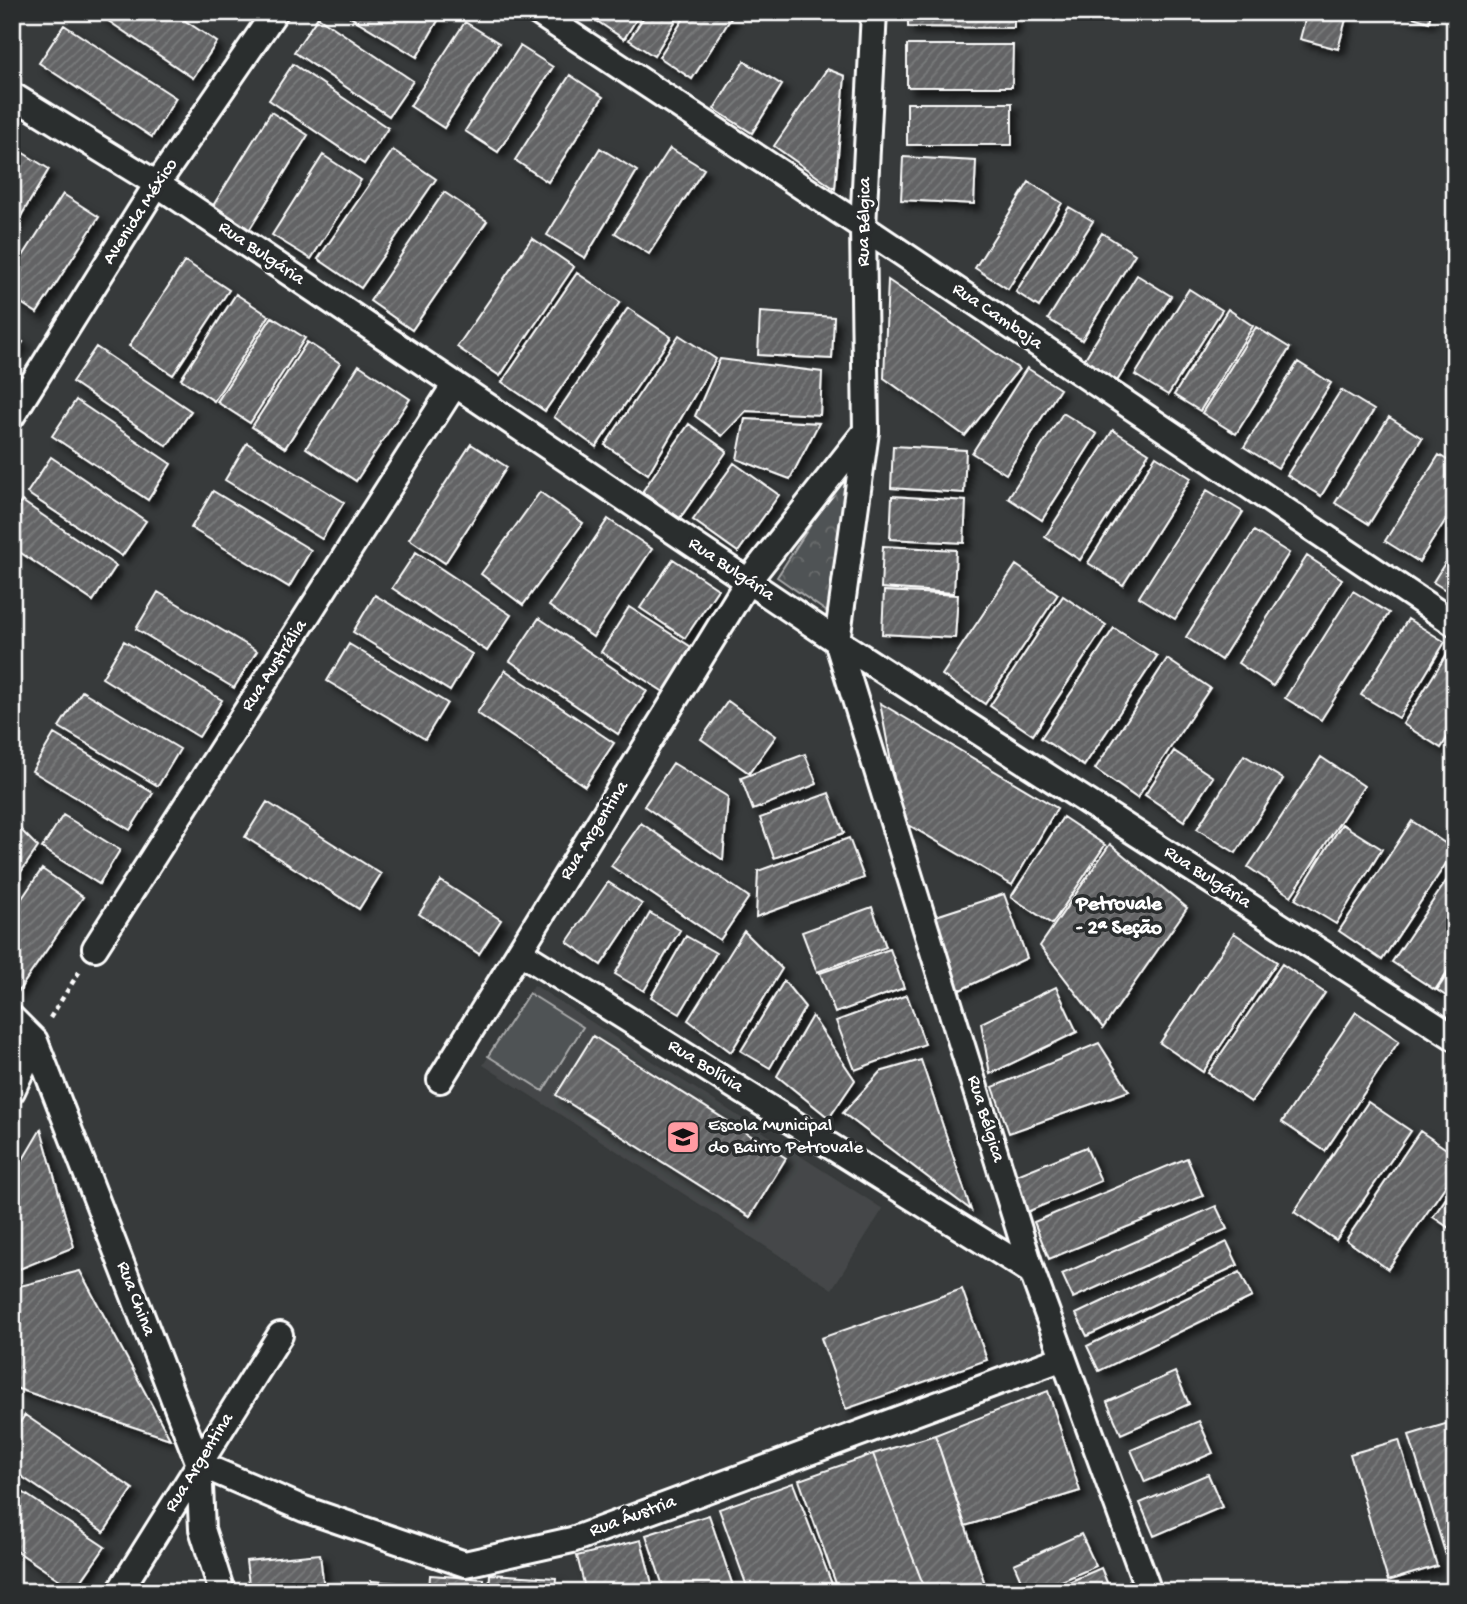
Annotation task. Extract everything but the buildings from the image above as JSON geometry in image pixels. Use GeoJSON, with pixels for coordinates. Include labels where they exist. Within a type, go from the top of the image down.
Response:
{"type":"FeatureCollection","features":[{"type":"Feature","properties":{"kind":"street","name":"Avenida México"},"geometry":{"type":"LineString","coordinates":[[12,416],[157,184],[275,12]]}},
{"type":"Feature","properties":{"kind":"street","name":"Rua Camboja"},"geometry":{"type":"LineString","coordinates":[[537,12],[1455,624]]}},
{"type":"Feature","properties":{"kind":"street","name":"Rua Bélgica"},"geometry":{"type":"LineString","coordinates":[[874,12],[863,228],[866,432],[837,640],[1032,1272],[1149,1592]]}},
{"type":"Feature","properties":{"kind":"street","name":"Rua Bulgária"},"geometry":{"type":"LineString","coordinates":[[12,95],[157,184],[837,640],[1455,1038]]}},
{"type":"Feature","properties":{"kind":"street","name":"Rua Austrália"},"geometry":{"type":"LineString","coordinates":[[95,948],[455,384]]}},
{"type":"Feature","properties":{"kind":"street","name":"Rua Argentina"},"geometry":{"type":"LineString","coordinates":[[440,1080],[748,581],[866,432]]}},
{"type":"Feature","properties":{"kind":"street","name":"Rua Bolívia"},"geometry":{"type":"LineString","coordinates":[[520,952],[1032,1272]]}},
{"type":"Feature","properties":{"kind":"street","name":"Rua China"},"geometry":{"type":"LineString","coordinates":[[12,1018],[35,1041],[199,1464],[202,1529],[222,1592]]}},
{"type":"Feature","properties":{"kind":"street"},"geometry":{"type":"LineString","coordinates":[[12,1091],[35,1041]]}},
{"type":"Feature","properties":{"kind":"street","name":"Rua Argentina"},"geometry":{"type":"LineString","coordinates":[[119,1592],[280,1335]]}},
{"type":"Feature","properties":{"kind":"street","name":"Rua Áustria"},"geometry":{"type":"LineString","coordinates":[[199,1464],[304,1509],[465,1564],[572,1540],[1063,1357]]}},
{"type":"Feature","properties":{"kind":"path"},"geometry":{"type":"LineString","coordinates":[[35,1041],[95,948]]}},
{"type":"Feature","properties":{"kind":"shaded area","name":"Escola Municipal do Bairro Petrovale"},"geometry":{"type":"Polygon","coordinates":[[[534,985],[883,1209],[832,1289],[483,1065],[534,985]]]}},
{"type":"Feature","properties":{"kind":"green space"},"geometry":{"type":"Polygon","coordinates":[[[850,464],[830,614],[777,577],[850,464]]]}},
{"type":"Feature","properties":{"kind":"green space"},"geometry":{"type":"Polygon","coordinates":[[[529,993],[583,1027],[543,1091],[488,1056],[529,993]]]}},
{"type":"Feature","properties":{"kind":"place","name":"Escola Municipal do Bairro Petrovale"},"geometry":{"type":"Point","coordinates":[683,1137]}},
{"type":"Feature","properties":{"kind":"district","name":"Petrovale - 2ª Seção"},"geometry":{"type":"Point","coordinates":[1119,917]}}]}
